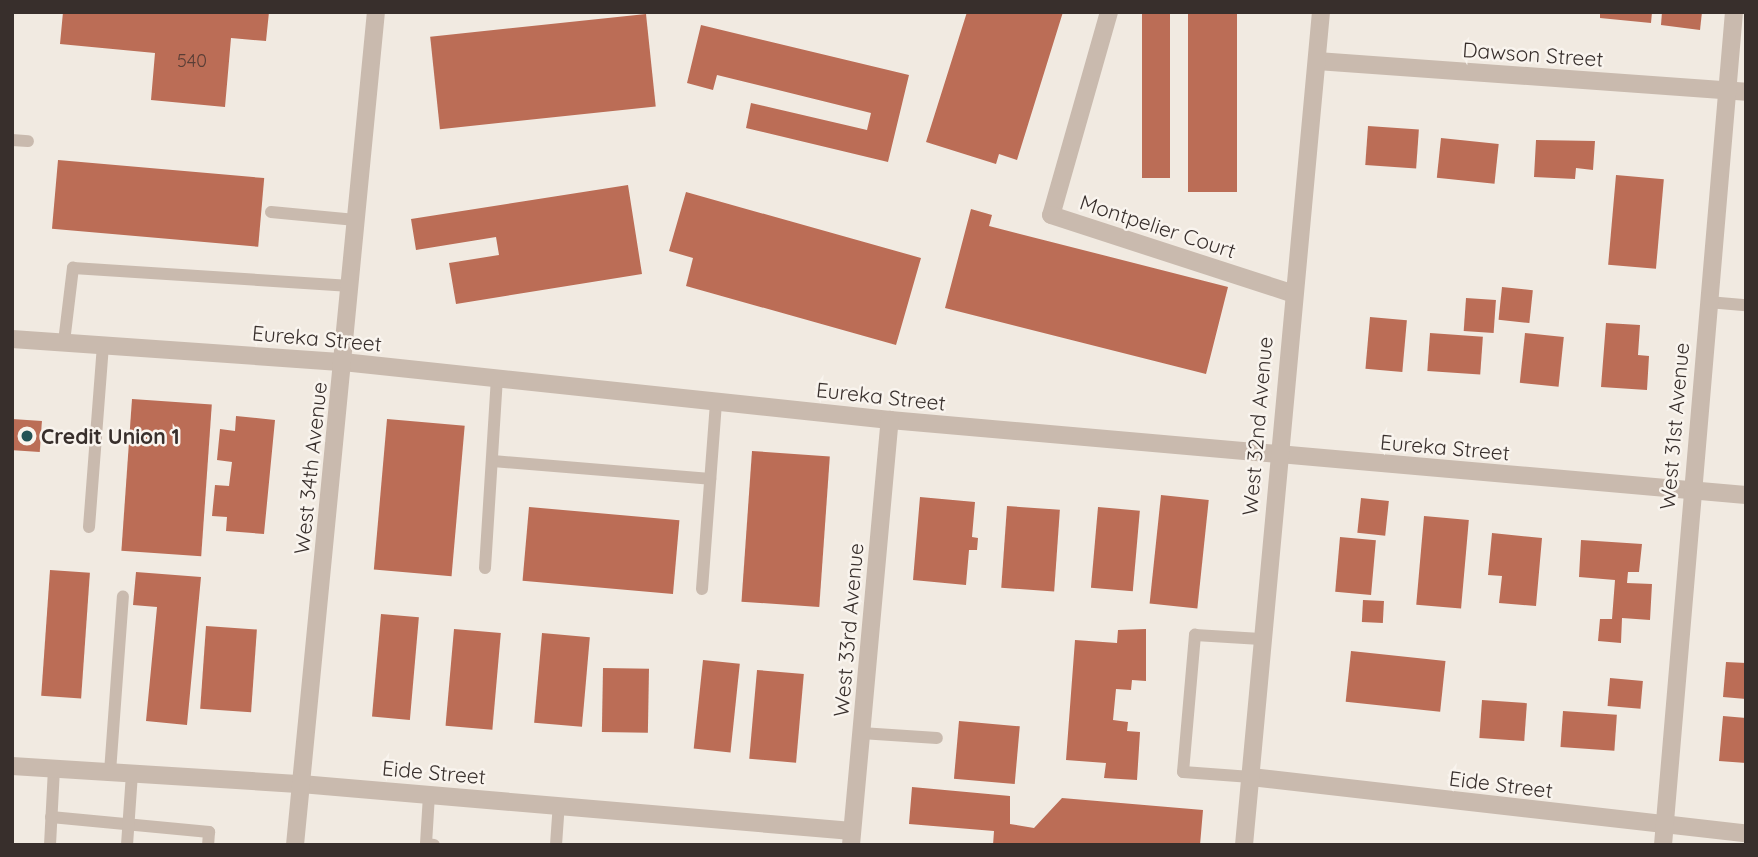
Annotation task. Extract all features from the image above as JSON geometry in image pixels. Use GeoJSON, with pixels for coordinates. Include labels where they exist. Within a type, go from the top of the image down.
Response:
{"type":"FeatureCollection","features":[{"type":"Feature","properties":{"kind":"street","name":"West 34th Avenue"},"geometry":{"type":"LineString","coordinates":[[295,845],[376,12]]}},
{"type":"Feature","properties":{"kind":"street","name":"Montpelier Court"},"geometry":{"type":"LineString","coordinates":[[1109,12],[1051,215],[1291,293]]}},
{"type":"Feature","properties":{"kind":"street","name":"West 32nd Avenue"},"geometry":{"type":"LineString","coordinates":[[1244,845],[1291,293],[1321,12]]}},
{"type":"Feature","properties":{"kind":"street","name":"West 31st Avenue"},"geometry":{"type":"LineString","coordinates":[[1663,845],[1691,490],[1734,12]]}},
{"type":"Feature","properties":{"kind":"street","name":"Dawson Street"},"geometry":{"type":"LineString","coordinates":[[1317,61],[1746,92]]}},
{"type":"Feature","properties":{"kind":"street","name":"Eureka Street"},"geometry":{"type":"LineString","coordinates":[[12,339],[343,362],[890,420],[1746,495]]}},
{"type":"Feature","properties":{"kind":"street","name":"West 33rd Avenue"},"geometry":{"type":"LineString","coordinates":[[851,838],[890,420]]}},
{"type":"Feature","properties":{"kind":"street","name":"Eide Street"},"geometry":{"type":"LineString","coordinates":[[12,766],[301,784],[559,806],[851,838]]}},
{"type":"Feature","properties":{"kind":"street","name":"Eide Street"},"geometry":{"type":"LineString","coordinates":[[1251,777],[1664,826],[1746,833]]}},
{"type":"Feature","properties":{"kind":"lane"},"geometry":{"type":"LineString","coordinates":[[12,140],[27,141]]}},
{"type":"Feature","properties":{"kind":"lane"},"geometry":{"type":"LineString","coordinates":[[271,212],[356,220]]}},
{"type":"Feature","properties":{"kind":"lane"},"geometry":{"type":"LineString","coordinates":[[64,342],[73,268],[350,286]]}},
{"type":"Feature","properties":{"kind":"lane"},"geometry":{"type":"LineString","coordinates":[[1708,302],[1746,304]]}},
{"type":"Feature","properties":{"kind":"lane"},"geometry":{"type":"LineString","coordinates":[[89,527],[103,344]]}},
{"type":"Feature","properties":{"kind":"lane"},"geometry":{"type":"LineString","coordinates":[[485,568],[497,379]]}},
{"type":"Feature","properties":{"kind":"lane"},"geometry":{"type":"LineString","coordinates":[[702,589],[716,402]]}},
{"type":"Feature","properties":{"kind":"lane"},"geometry":{"type":"LineString","coordinates":[[493,461],[710,479]]}},
{"type":"Feature","properties":{"kind":"lane"},"geometry":{"type":"LineString","coordinates":[[110,772],[123,596]]}},
{"type":"Feature","properties":{"kind":"lane"},"geometry":{"type":"LineString","coordinates":[[1251,777],[1183,772],[1195,635],[1261,639]]}},
{"type":"Feature","properties":{"kind":"lane"},"geometry":{"type":"LineString","coordinates":[[861,733],[937,738]]}},
{"type":"Feature","properties":{"kind":"lane"},"geometry":{"type":"LineString","coordinates":[[50,845],[54,768]]}},
{"type":"Feature","properties":{"kind":"lane"},"geometry":{"type":"LineString","coordinates":[[127,845],[132,773]]}},
{"type":"Feature","properties":{"kind":"lane"},"geometry":{"type":"LineString","coordinates":[[429,795],[426,844],[434,845]]}},
{"type":"Feature","properties":{"kind":"lane"},"geometry":{"type":"LineString","coordinates":[[556,845],[559,806]]}},
{"type":"Feature","properties":{"kind":"lane"},"geometry":{"type":"LineString","coordinates":[[51,817],[209,832],[208,845]]}},
{"type":"Feature","properties":{"kind":"building"},"geometry":{"type":"Polygon","coordinates":[[[63,12],[269,12],[266,41],[231,38],[225,107],[151,100],[155,53],[60,44],[63,12]]]}},
{"type":"Feature","properties":{"kind":"building"},"geometry":{"type":"Polygon","coordinates":[[[967,12],[1063,12],[1017,160],[999,154],[996,164],[926,142],[967,12]]]}},
{"type":"Feature","properties":{"kind":"building"},"geometry":{"type":"Polygon","coordinates":[[[1142,12],[1170,12],[1170,178],[1142,178],[1142,12]]]}},
{"type":"Feature","properties":{"kind":"building"},"geometry":{"type":"Polygon","coordinates":[[[1188,12],[1237,12],[1237,192],[1188,192],[1188,12]]]}},
{"type":"Feature","properties":{"kind":"building"},"geometry":{"type":"Polygon","coordinates":[[[1600,12],[1652,12],[1651,23],[1600,18],[1600,12]]]}},
{"type":"Feature","properties":{"kind":"building"},"geometry":{"type":"Polygon","coordinates":[[[1662,12],[1702,12],[1700,30],[1661,25],[1662,12]]]}},
{"type":"Feature","properties":{"kind":"building"},"geometry":{"type":"Polygon","coordinates":[[[646,14],[656,106],[440,129],[430,37],[646,14]]]}},
{"type":"Feature","properties":{"kind":"building"},"geometry":{"type":"Polygon","coordinates":[[[701,25],[909,75],[888,162],[746,128],[751,103],[867,130],[871,113],[717,75],[713,90],[687,83],[701,25]]]}},
{"type":"Feature","properties":{"kind":"building"},"geometry":{"type":"Polygon","coordinates":[[[1368,126],[1419,130],[1416,168],[1365,165],[1368,126]]]}},
{"type":"Feature","properties":{"kind":"building"},"geometry":{"type":"Polygon","coordinates":[[[1441,138],[1499,144],[1495,184],[1437,178],[1441,138]]]}},
{"type":"Feature","properties":{"kind":"building"},"geometry":{"type":"Polygon","coordinates":[[[1536,140],[1595,141],[1593,170],[1576,168],[1575,179],[1534,177],[1536,140]]]}},
{"type":"Feature","properties":{"kind":"building"},"geometry":{"type":"Polygon","coordinates":[[[58,160],[264,178],[258,247],[52,229],[58,160]]]}},
{"type":"Feature","properties":{"kind":"building"},"geometry":{"type":"Polygon","coordinates":[[[1616,175],[1664,179],[1656,269],[1608,265],[1616,175]]]}},
{"type":"Feature","properties":{"kind":"building"},"geometry":{"type":"Polygon","coordinates":[[[628,185],[642,274],[456,304],[449,263],[499,255],[496,237],[416,250],[411,219],[628,185]]]}},
{"type":"Feature","properties":{"kind":"building"},"geometry":{"type":"Polygon","coordinates":[[[686,192],[921,258],[896,345],[686,286],[693,258],[669,251],[686,192]]]}},
{"type":"Feature","properties":{"kind":"building"},"geometry":{"type":"Polygon","coordinates":[[[971,209],[992,215],[989,226],[1228,287],[1206,374],[945,308],[971,209]]]}},
{"type":"Feature","properties":{"kind":"building"},"geometry":{"type":"Polygon","coordinates":[[[1502,287],[1533,290],[1529,323],[1499,320],[1502,287]]]}},
{"type":"Feature","properties":{"kind":"building"},"geometry":{"type":"Polygon","coordinates":[[[1466,298],[1496,300],[1494,333],[1464,331],[1466,298]]]}},
{"type":"Feature","properties":{"kind":"building"},"geometry":{"type":"Polygon","coordinates":[[[1370,317],[1407,320],[1402,372],[1365,369],[1370,317]]]}},
{"type":"Feature","properties":{"kind":"building"},"geometry":{"type":"Polygon","coordinates":[[[1606,323],[1640,325],[1638,355],[1649,356],[1647,390],[1601,387],[1606,323]]]}},
{"type":"Feature","properties":{"kind":"building"},"geometry":{"type":"Polygon","coordinates":[[[1430,333],[1483,337],[1480,375],[1427,371],[1430,333]]]}},
{"type":"Feature","properties":{"kind":"building"},"geometry":{"type":"Polygon","coordinates":[[[1525,333],[1564,337],[1559,387],[1520,383],[1525,333]]]}},
{"type":"Feature","properties":{"kind":"building"},"geometry":{"type":"Polygon","coordinates":[[[132,399],[212,405],[201,556],[121,551],[132,399]]]}},
{"type":"Feature","properties":{"kind":"building"},"geometry":{"type":"Polygon","coordinates":[[[236,416],[275,420],[264,534],[226,531],[227,517],[212,516],[215,485],[229,486],[232,462],[217,460],[220,429],[235,431],[236,416]]]}},
{"type":"Feature","properties":{"kind":"building","name":"Credit Union 1"},"geometry":{"type":"Polygon","coordinates":[[[12,419],[42,421],[40,452],[12,450],[12,419]]]}},
{"type":"Feature","properties":{"kind":"building"},"geometry":{"type":"Polygon","coordinates":[[[387,419],[465,426],[452,576],[374,569],[387,419]]]}},
{"type":"Feature","properties":{"kind":"building"},"geometry":{"type":"Polygon","coordinates":[[[752,451],[830,456],[819,607],[741,602],[752,451]]]}},
{"type":"Feature","properties":{"kind":"building"},"geometry":{"type":"Polygon","coordinates":[[[1161,495],[1209,500],[1197,608],[1150,603],[1161,495]]]}},
{"type":"Feature","properties":{"kind":"building"},"geometry":{"type":"Polygon","coordinates":[[[920,497],[975,502],[972,537],[978,538],[977,550],[969,550],[966,585],[913,580],[920,497]]]}},
{"type":"Feature","properties":{"kind":"building"},"geometry":{"type":"Polygon","coordinates":[[[1361,498],[1389,501],[1385,536],[1357,533],[1361,498]]]}},
{"type":"Feature","properties":{"kind":"building"},"geometry":{"type":"Polygon","coordinates":[[[1007,506],[1060,510],[1054,591],[1001,588],[1007,506]]]}},
{"type":"Feature","properties":{"kind":"building"},"geometry":{"type":"Polygon","coordinates":[[[529,507],[679,520],[673,594],[523,581],[529,507]]]}},
{"type":"Feature","properties":{"kind":"building"},"geometry":{"type":"Polygon","coordinates":[[[1098,507],[1140,511],[1133,591],[1091,588],[1098,507]]]}},
{"type":"Feature","properties":{"kind":"building"},"geometry":{"type":"Polygon","coordinates":[[[1424,516],[1469,520],[1461,609],[1416,605],[1424,516]]]}},
{"type":"Feature","properties":{"kind":"building"},"geometry":{"type":"Polygon","coordinates":[[[1492,533],[1542,538],[1536,606],[1499,603],[1502,576],[1488,575],[1492,533]]]}},
{"type":"Feature","properties":{"kind":"building"},"geometry":{"type":"Polygon","coordinates":[[[1340,537],[1376,540],[1371,595],[1335,592],[1340,537]]]}},
{"type":"Feature","properties":{"kind":"building"},"geometry":{"type":"Polygon","coordinates":[[[1581,540],[1642,544],[1639,572],[1628,572],[1627,583],[1652,584],[1650,620],[1622,618],[1621,643],[1598,641],[1600,619],[1612,619],[1615,580],[1579,577],[1581,540]]]}},
{"type":"Feature","properties":{"kind":"building"},"geometry":{"type":"Polygon","coordinates":[[[50,570],[90,573],[81,698],[41,696],[50,570]]]}},
{"type":"Feature","properties":{"kind":"building"},"geometry":{"type":"Polygon","coordinates":[[[136,572],[201,577],[187,725],[146,721],[157,607],[133,605],[136,572]]]}},
{"type":"Feature","properties":{"kind":"building"},"geometry":{"type":"Polygon","coordinates":[[[1363,600],[1384,601],[1383,623],[1362,622],[1363,600]]]}},
{"type":"Feature","properties":{"kind":"building"},"geometry":{"type":"Polygon","coordinates":[[[381,614],[419,617],[410,720],[372,717],[381,614]]]}},
{"type":"Feature","properties":{"kind":"building"},"geometry":{"type":"Polygon","coordinates":[[[206,626],[257,630],[251,712],[200,709],[206,626]]]}},
{"type":"Feature","properties":{"kind":"building"},"geometry":{"type":"Polygon","coordinates":[[[454,629],[501,633],[492,730],[446,726],[454,629]]]}},
{"type":"Feature","properties":{"kind":"building"},"geometry":{"type":"Polygon","coordinates":[[[1146,629],[1146,681],[1132,680],[1131,690],[1116,689],[1113,720],[1128,722],[1127,731],[1140,732],[1137,780],[1104,778],[1106,763],[1066,760],[1075,640],[1117,643],[1118,630],[1146,629]]]}},
{"type":"Feature","properties":{"kind":"building"},"geometry":{"type":"Polygon","coordinates":[[[542,633],[590,637],[582,727],[534,723],[542,633]]]}},
{"type":"Feature","properties":{"kind":"building"},"geometry":{"type":"Polygon","coordinates":[[[1351,651],[1445,661],[1440,712],[1346,702],[1351,651]]]}},
{"type":"Feature","properties":{"kind":"building"},"geometry":{"type":"Polygon","coordinates":[[[703,660],[740,664],[730,752],[694,749],[703,660]]]}},
{"type":"Feature","properties":{"kind":"building"},"geometry":{"type":"Polygon","coordinates":[[[1726,662],[1746,663],[1746,699],[1723,697],[1726,662]]]}},
{"type":"Feature","properties":{"kind":"building"},"geometry":{"type":"Polygon","coordinates":[[[603,668],[649,669],[648,733],[602,732],[603,668]]]}},
{"type":"Feature","properties":{"kind":"building"},"geometry":{"type":"Polygon","coordinates":[[[757,670],[804,674],[796,763],[749,759],[757,670]]]}},
{"type":"Feature","properties":{"kind":"building"},"geometry":{"type":"Polygon","coordinates":[[[1610,678],[1643,681],[1640,709],[1608,706],[1610,678]]]}},
{"type":"Feature","properties":{"kind":"building"},"geometry":{"type":"Polygon","coordinates":[[[1482,700],[1527,703],[1524,741],[1479,738],[1482,700]]]}},
{"type":"Feature","properties":{"kind":"building"},"geometry":{"type":"Polygon","coordinates":[[[1563,711],[1617,715],[1614,751],[1560,747],[1563,711]]]}},
{"type":"Feature","properties":{"kind":"building"},"geometry":{"type":"Polygon","coordinates":[[[1723,716],[1746,718],[1746,763],[1719,761],[1723,716]]]}},
{"type":"Feature","properties":{"kind":"building"},"geometry":{"type":"Polygon","coordinates":[[[959,721],[1020,726],[1015,784],[954,779],[959,721]]]}},
{"type":"Feature","properties":{"kind":"building"},"geometry":{"type":"Polygon","coordinates":[[[912,787],[1010,796],[1010,824],[1034,828],[1062,798],[1203,810],[1200,845],[993,845],[994,831],[909,824],[912,787]]]}},
{"type":"Feature","properties":{"kind":"place","name":"Credit Union 1"},"geometry":{"type":"Point","coordinates":[27,436]}}]}
